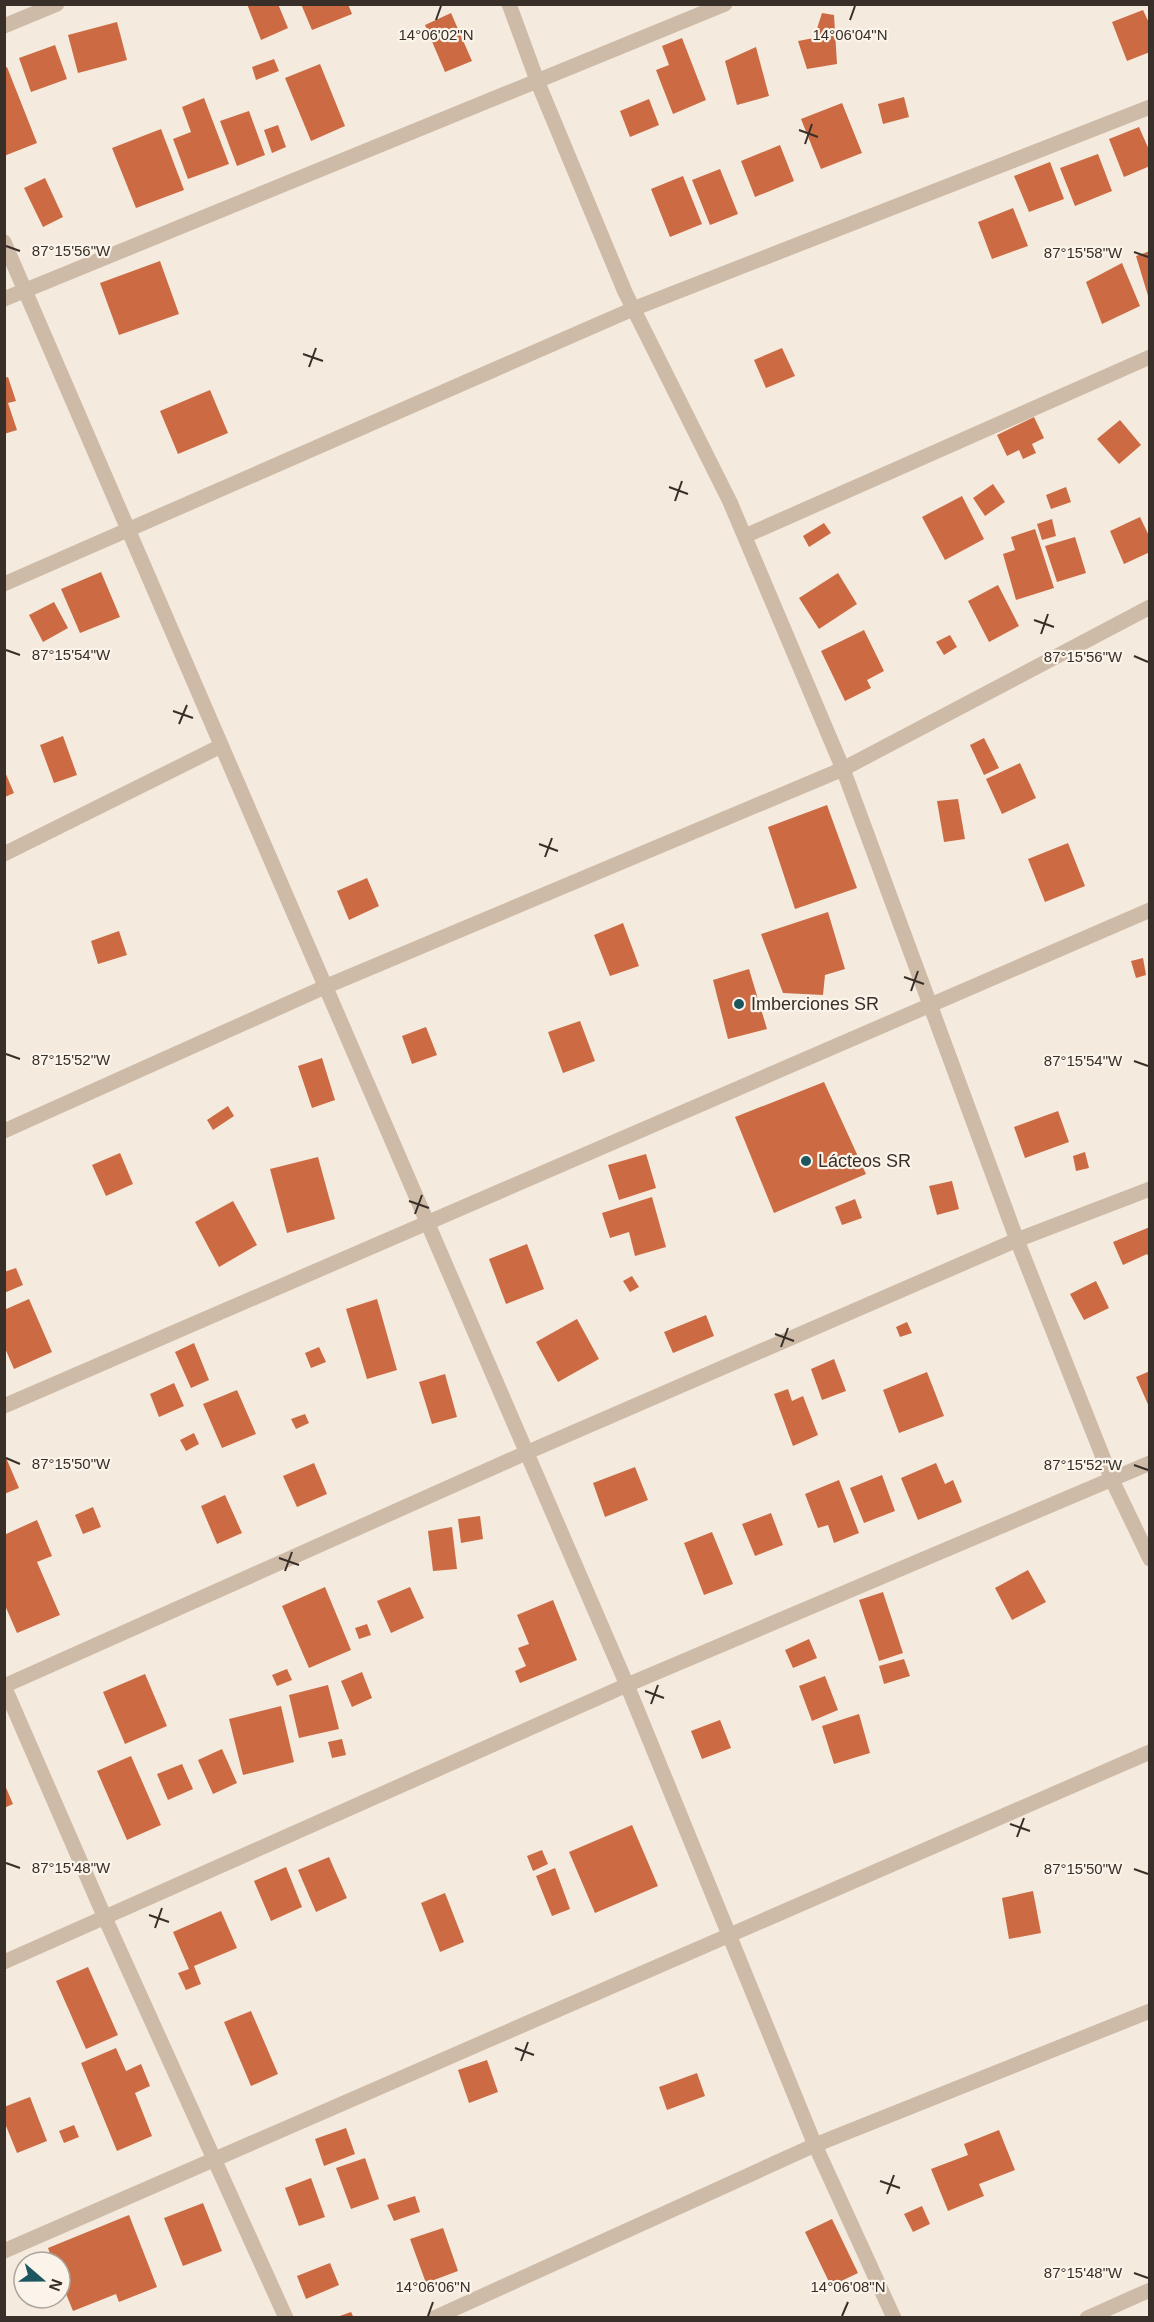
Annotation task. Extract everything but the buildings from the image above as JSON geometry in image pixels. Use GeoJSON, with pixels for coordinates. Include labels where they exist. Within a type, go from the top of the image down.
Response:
{"type":"FeatureCollection","features":[{"type":"Feature","properties":{"kind":"street"},"geometry":{"type":"LineString","coordinates":[[4,26],[57,4]]}},
{"type":"Feature","properties":{"kind":"street"},"geometry":{"type":"LineString","coordinates":[[509,4],[538,83],[633,309],[745,536],[843,769],[1017,1240],[1112,1480],[1149,1559]]}},
{"type":"Feature","properties":{"kind":"street"},"geometry":{"type":"LineString","coordinates":[[4,299],[538,83],[725,4]]}},
{"type":"Feature","properties":{"kind":"street"},"geometry":{"type":"LineString","coordinates":[[4,584],[633,309],[1149,107]]}},
{"type":"Feature","properties":{"kind":"street"},"geometry":{"type":"LineString","coordinates":[[4,242],[528,1452],[627,1685],[815,2145],[894,2318]]}},
{"type":"Feature","properties":{"kind":"street"},"geometry":{"type":"LineString","coordinates":[[745,536],[1149,357]]}},
{"type":"Feature","properties":{"kind":"street"},"geometry":{"type":"LineString","coordinates":[[4,1131],[327,986],[843,769],[1149,607]]}},
{"type":"Feature","properties":{"kind":"street"},"geometry":{"type":"LineString","coordinates":[[4,854],[221,746]]}},
{"type":"Feature","properties":{"kind":"street"},"geometry":{"type":"LineString","coordinates":[[4,1407],[1149,910]]}},
{"type":"Feature","properties":{"kind":"street"},"geometry":{"type":"LineString","coordinates":[[286,2318],[105,1918],[5,1686],[528,1452],[1017,1240],[1149,1189]]}},
{"type":"Feature","properties":{"kind":"street"},"geometry":{"type":"LineString","coordinates":[[4,1962],[627,1685],[1149,1464]]}},
{"type":"Feature","properties":{"kind":"street"},"geometry":{"type":"LineString","coordinates":[[4,2252],[1149,1752]]}},
{"type":"Feature","properties":{"kind":"street"},"geometry":{"type":"LineString","coordinates":[[434,2318],[815,2145],[1149,2011]]}},
{"type":"Feature","properties":{"kind":"street"},"geometry":{"type":"LineString","coordinates":[[1087,2318],[1149,2290]]}},
{"type":"Feature","properties":{"kind":"place","name":"Imberciones SR"},"geometry":{"type":"Point","coordinates":[739,1004]}},
{"type":"Feature","properties":{"kind":"place","name":"Lácteos SR"},"geometry":{"type":"Point","coordinates":[806,1161]}}]}
